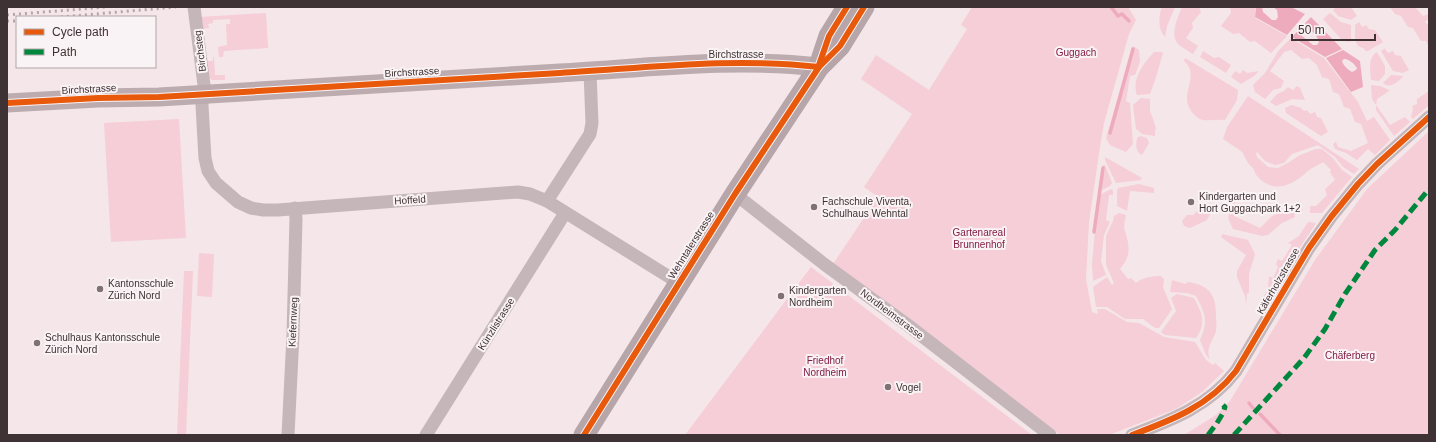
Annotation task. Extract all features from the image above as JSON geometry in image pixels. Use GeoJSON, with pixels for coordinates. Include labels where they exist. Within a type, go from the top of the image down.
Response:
{"type":"FeatureCollection","features":[{"type":"Feature","properties":{"kind":"main road","name":"Wehntalerstrasse"},"geometry":{"type":"LineString","coordinates":[[819,67],[829,36],[847,7]]}},
{"type":"Feature","properties":{"kind":"main road","name":"Wehntalerstrasse"},"geometry":{"type":"LineString","coordinates":[[584,435],[735,194],[819,67],[840,46],[864,7]]}},
{"type":"Feature","properties":{"kind":"main road","name":"Birchstrasse"},"geometry":{"type":"LineString","coordinates":[[7,103],[98,98],[159,97],[590,72],[721,62],[790,64],[819,67]]}},
{"type":"Feature","properties":{"kind":"street","name":"Birchsteg"},"geometry":{"type":"LineString","coordinates":[[195,11],[204,85],[203,94]]}},
{"type":"Feature","properties":{"kind":"street"},"geometry":{"type":"LineString","coordinates":[[547,201],[590,134],[592,123],[590,72]]}},
{"type":"Feature","properties":{"kind":"street","name":"Hoffeld"},"geometry":{"type":"LineString","coordinates":[[203,94],[202,105],[205,158],[208,171],[216,183],[238,202],[251,208],[263,210],[518,192],[530,194],[547,201],[679,283]]}},
{"type":"Feature","properties":{"kind":"street","name":"Käferholzstrasse"},"geometry":{"type":"LineString","coordinates":[[1132,435],[1164,426],[1198,405],[1227,382],[1240,364],[1309,248],[1331,217],[1358,184],[1377,164],[1429,117]]}},
{"type":"Feature","properties":{"kind":"street","name":"Nordheimstrasse"},"geometry":{"type":"LineString","coordinates":[[735,194],[824,264],[909,326],[1050,435]]}},
{"type":"Feature","properties":{"kind":"street","name":"Kiefernweg"},"geometry":{"type":"LineString","coordinates":[[288,435],[293,335],[295,208]]}},
{"type":"Feature","properties":{"kind":"street","name":"Künzlistrasse"},"geometry":{"type":"LineString","coordinates":[[426,435],[565,213]]}},
{"type":"Feature","properties":{"kind":"green space","name":"Gartenareal Brunnenhof"},"geometry":{"type":"Polygon","coordinates":[[[972,7],[1128,7],[1136,20],[1129,34],[1104,123],[1089,222],[1086,279],[1092,312],[1098,314],[1097,309],[1105,309],[1127,322],[1139,323],[1164,337],[1195,342],[1206,360],[1213,365],[1215,363],[1224,371],[1202,392],[1176,409],[1109,435],[1061,435],[833,264],[878,197],[864,187],[912,114],[861,79],[876,55],[929,90],[967,29],[961,25],[972,7]]]}},
{"type":"Feature","properties":{"kind":"green space"},"geometry":{"type":"Polygon","coordinates":[[[1162,7],[1175,7],[1167,26],[1165,37],[1159,23],[1162,7]]]}},
{"type":"Feature","properties":{"kind":"green space"},"geometry":{"type":"Polygon","coordinates":[[[1182,7],[1199,7],[1201,12],[1192,23],[1193,28],[1186,38],[1198,46],[1193,54],[1179,45],[1176,41],[1174,31],[1182,7]]]}},
{"type":"Feature","properties":{"kind":"green space"},"geometry":{"type":"Polygon","coordinates":[[[1230,7],[1255,7],[1255,18],[1287,36],[1271,53],[1255,41],[1250,42],[1239,33],[1233,34],[1221,26],[1231,13],[1230,7]]]}},
{"type":"Feature","properties":{"kind":"green space"},"geometry":{"type":"Polygon","coordinates":[[[1336,7],[1351,7],[1357,16],[1351,20],[1338,16],[1333,10],[1336,7]]]}},
{"type":"Feature","properties":{"kind":"green space"},"geometry":{"type":"Polygon","coordinates":[[[1390,7],[1415,7],[1423,16],[1429,14],[1429,18],[1425,22],[1429,26],[1429,46],[1426,41],[1421,41],[1413,28],[1408,27],[1401,16],[1395,14],[1390,7]]]}},
{"type":"Feature","properties":{"kind":"green space"},"geometry":{"type":"Polygon","coordinates":[[[266,13],[268,48],[224,51],[223,57],[219,57],[218,47],[227,45],[226,24],[230,24],[230,19],[213,20],[213,23],[208,24],[209,28],[201,29],[200,17],[266,13]]]}},
{"type":"Feature","properties":{"kind":"green space"},"geometry":{"type":"Polygon","coordinates":[[[1330,13],[1341,22],[1351,25],[1351,41],[1347,42],[1341,39],[1323,19],[1330,13]]]}},
{"type":"Feature","properties":{"kind":"green space"},"geometry":{"type":"Polygon","coordinates":[[[1359,22],[1362,27],[1366,25],[1369,29],[1375,30],[1383,42],[1368,51],[1358,46],[1355,40],[1355,25],[1359,22]]]}},
{"type":"Feature","properties":{"kind":"green space"},"geometry":{"type":"Polygon","coordinates":[[[1291,38],[1324,58],[1358,102],[1367,121],[1374,117],[1390,140],[1375,155],[1368,149],[1357,160],[1346,153],[1335,149],[1333,144],[1336,142],[1338,147],[1351,151],[1368,143],[1361,124],[1355,122],[1350,109],[1344,107],[1339,94],[1333,92],[1329,79],[1322,77],[1317,65],[1309,58],[1302,59],[1291,50],[1284,52],[1270,71],[1284,81],[1281,88],[1273,90],[1265,99],[1255,92],[1253,85],[1265,73],[1279,50],[1291,38]]]}},
{"type":"Feature","properties":{"kind":"green space"},"geometry":{"type":"Polygon","coordinates":[[[1133,46],[1139,50],[1140,62],[1135,75],[1130,76],[1126,101],[1130,103],[1133,144],[1126,152],[1110,145],[1106,138],[1133,46]]]}},
{"type":"Feature","properties":{"kind":"green space"},"geometry":{"type":"Polygon","coordinates":[[[1387,47],[1385,49],[1388,53],[1393,51],[1395,55],[1401,56],[1409,70],[1403,73],[1393,71],[1381,51],[1387,47]]]}},
{"type":"Feature","properties":{"kind":"green space"},"geometry":{"type":"Polygon","coordinates":[[[1203,51],[1214,58],[1219,57],[1231,65],[1226,73],[1200,57],[1203,51]]]}},
{"type":"Feature","properties":{"kind":"green space"},"geometry":{"type":"Polygon","coordinates":[[[1154,52],[1163,53],[1150,94],[1137,95],[1137,77],[1146,61],[1154,52]]]}},
{"type":"Feature","properties":{"kind":"green space"},"geometry":{"type":"Polygon","coordinates":[[[1377,52],[1385,66],[1385,74],[1379,81],[1371,80],[1370,69],[1372,58],[1377,52]]]}},
{"type":"Feature","properties":{"kind":"green space"},"geometry":{"type":"Polygon","coordinates":[[[213,57],[215,75],[225,75],[225,80],[212,80],[209,78],[207,61],[213,61],[213,57]]]}},
{"type":"Feature","properties":{"kind":"green space"},"geometry":{"type":"Polygon","coordinates":[[[1185,58],[1238,90],[1237,100],[1225,120],[1203,120],[1197,117],[1190,109],[1187,102],[1187,94],[1191,74],[1188,65],[1184,61],[1185,58]]]}},
{"type":"Feature","properties":{"kind":"green space"},"geometry":{"type":"Polygon","coordinates":[[[1243,70],[1247,73],[1259,71],[1241,84],[1231,77],[1235,71],[1240,74],[1243,70]]]}},
{"type":"Feature","properties":{"kind":"green space"},"geometry":{"type":"Polygon","coordinates":[[[1391,75],[1403,76],[1393,85],[1386,85],[1383,83],[1391,75]]]}},
{"type":"Feature","properties":{"kind":"green space"},"geometry":{"type":"Polygon","coordinates":[[[1371,85],[1380,86],[1389,90],[1377,99],[1376,105],[1372,99],[1371,85]]]}},
{"type":"Feature","properties":{"kind":"green space"},"geometry":{"type":"Polygon","coordinates":[[[1297,86],[1300,88],[1305,100],[1292,99],[1276,106],[1270,102],[1277,94],[1284,91],[1288,87],[1293,90],[1297,86]]]}},
{"type":"Feature","properties":{"kind":"green space"},"geometry":{"type":"Polygon","coordinates":[[[1429,91],[1429,105],[1413,119],[1411,117],[1413,109],[1412,106],[1417,104],[1417,99],[1429,91]]]}},
{"type":"Feature","properties":{"kind":"green space"},"geometry":{"type":"Polygon","coordinates":[[[1248,96],[1359,169],[1354,174],[1343,167],[1335,157],[1318,145],[1292,154],[1284,163],[1275,165],[1265,161],[1257,152],[1256,153],[1257,157],[1268,167],[1278,168],[1300,155],[1316,149],[1322,149],[1333,158],[1342,170],[1352,177],[1322,213],[1310,213],[1310,206],[1316,206],[1327,195],[1325,189],[1335,180],[1330,172],[1331,170],[1323,162],[1290,184],[1283,186],[1270,185],[1263,182],[1257,176],[1241,151],[1223,139],[1227,127],[1248,96]]]}},
{"type":"Feature","properties":{"kind":"green space"},"geometry":{"type":"Polygon","coordinates":[[[1141,98],[1150,99],[1150,112],[1156,128],[1155,136],[1142,134],[1136,129],[1133,105],[1141,98]]]}},
{"type":"Feature","properties":{"kind":"green space"},"geometry":{"type":"Polygon","coordinates":[[[1292,105],[1301,108],[1304,111],[1307,110],[1310,114],[1315,112],[1317,117],[1321,118],[1328,132],[1321,136],[1286,113],[1285,108],[1292,105]]]}},
{"type":"Feature","properties":{"kind":"green space"},"geometry":{"type":"Polygon","coordinates":[[[1376,105],[1390,125],[1405,117],[1410,122],[1394,136],[1376,110],[1376,105]]]}},
{"type":"Feature","properties":{"kind":"green space"},"geometry":{"type":"Polygon","coordinates":[[[179,119],[186,238],[111,242],[104,123],[179,119]]]}},
{"type":"Feature","properties":{"kind":"green space","name":"Chäferberg"},"geometry":{"type":"Polygon","coordinates":[[[1429,131],[1429,435],[1184,435],[1216,415],[1230,401],[1315,260],[1367,189],[1429,131]]]}},
{"type":"Feature","properties":{"kind":"green space"},"geometry":{"type":"Polygon","coordinates":[[[1140,136],[1147,138],[1149,143],[1142,155],[1136,148],[1137,138],[1140,136]]]}},
{"type":"Feature","properties":{"kind":"green space"},"geometry":{"type":"Polygon","coordinates":[[[1105,157],[1142,178],[1141,180],[1116,183],[1105,157]]]}},
{"type":"Feature","properties":{"kind":"green space"},"geometry":{"type":"Polygon","coordinates":[[[1103,165],[1105,165],[1112,183],[1110,186],[1098,192],[1103,165]]]}},
{"type":"Feature","properties":{"kind":"green space"},"geometry":{"type":"Polygon","coordinates":[[[1139,184],[1154,188],[1154,193],[1130,191],[1127,211],[1117,206],[1118,188],[1139,184]]]}},
{"type":"Feature","properties":{"kind":"green space"},"geometry":{"type":"Polygon","coordinates":[[[1111,189],[1113,190],[1113,195],[1109,195],[1106,220],[1110,222],[1104,235],[1101,261],[1106,275],[1093,281],[1092,264],[1098,196],[1111,189]]]}},
{"type":"Feature","properties":{"kind":"green space"},"geometry":{"type":"Polygon","coordinates":[[[1235,201],[1234,216],[1260,228],[1278,213],[1303,210],[1294,215],[1295,217],[1282,223],[1268,235],[1262,236],[1233,229],[1228,218],[1233,202],[1235,201]]]}},
{"type":"Feature","properties":{"kind":"green space"},"geometry":{"type":"Polygon","coordinates":[[[1200,209],[1208,209],[1210,214],[1207,220],[1190,228],[1184,226],[1182,221],[1187,215],[1193,215],[1200,209]]]}},
{"type":"Feature","properties":{"kind":"green space"},"geometry":{"type":"Polygon","coordinates":[[[1119,213],[1126,215],[1124,228],[1129,247],[1126,260],[1120,269],[1128,279],[1131,278],[1136,283],[1142,279],[1151,277],[1161,276],[1164,279],[1163,287],[1172,309],[1159,328],[1155,328],[1143,319],[1125,319],[1107,307],[1096,307],[1093,287],[1107,277],[1112,285],[1114,283],[1106,265],[1106,236],[1114,216],[1119,213]]]}},
{"type":"Feature","properties":{"kind":"green space"},"geometry":{"type":"Polygon","coordinates":[[[1308,222],[1316,223],[1286,269],[1262,310],[1260,303],[1268,289],[1269,276],[1273,278],[1278,267],[1276,264],[1278,259],[1282,261],[1292,245],[1288,243],[1299,236],[1308,222]]]}},
{"type":"Feature","properties":{"kind":"green space"},"geometry":{"type":"Polygon","coordinates":[[[1222,234],[1248,240],[1255,254],[1249,274],[1249,293],[1247,293],[1246,305],[1245,296],[1237,277],[1237,271],[1246,255],[1221,237],[1222,234]]]}},
{"type":"Feature","properties":{"kind":"green space"},"geometry":{"type":"Polygon","coordinates":[[[199,253],[214,254],[212,297],[197,296],[199,253]]]}},
{"type":"Feature","properties":{"kind":"green space","name":"Friedhof Nordheim"},"geometry":{"type":"Polygon","coordinates":[[[811,267],[1032,435],[685,435],[811,267]]]}},
{"type":"Feature","properties":{"kind":"green space"},"geometry":{"type":"Polygon","coordinates":[[[184,271],[193,271],[186,435],[177,435],[184,271]]]}},
{"type":"Feature","properties":{"kind":"green space"},"geometry":{"type":"Polygon","coordinates":[[[1172,280],[1185,284],[1188,282],[1202,286],[1210,292],[1213,297],[1216,308],[1216,331],[1208,353],[1211,361],[1206,355],[1200,340],[1205,322],[1204,312],[1196,296],[1187,293],[1170,292],[1172,280]]]}},
{"type":"Feature","properties":{"kind":"green space"},"geometry":{"type":"Polygon","coordinates":[[[1177,294],[1194,298],[1199,308],[1202,323],[1196,338],[1165,335],[1161,332],[1176,311],[1171,298],[1177,294]]]}},
{"type":"Feature","properties":{"kind":"shaded area"},"geometry":{"type":"Polygon","coordinates":[[[1256,7],[1262,7],[1263,12],[1272,20],[1276,20],[1278,17],[1277,10],[1273,7],[1291,7],[1305,14],[1287,35],[1255,17],[1256,7]]]}},
{"type":"Feature","properties":{"kind":"shaded area"},"geometry":{"type":"Polygon","coordinates":[[[1311,17],[1342,49],[1325,57],[1292,37],[1311,17]],[[1309,29],[1302,33],[1302,36],[1313,45],[1317,45],[1319,42],[1317,38],[1309,29]]]}},
{"type":"Feature","properties":{"kind":"shaded area"},"geometry":{"type":"Polygon","coordinates":[[[1343,50],[1360,61],[1363,87],[1351,92],[1326,58],[1343,50]],[[1346,59],[1342,61],[1343,64],[1352,72],[1356,70],[1357,68],[1355,65],[1346,59]]]}},
{"type":"Feature","properties":{"kind":"waterway"},"geometry":{"type":"LineString","coordinates":[[1111,7],[1118,16],[1122,14],[1129,21]]}},
{"type":"Feature","properties":{"kind":"waterway"},"geometry":{"type":"LineString","coordinates":[[1110,133],[1133,49]]}},
{"type":"Feature","properties":{"kind":"waterway"},"geometry":{"type":"LineString","coordinates":[[1094,232],[1103,168]]}},
{"type":"Feature","properties":{"kind":"waterway"},"geometry":{"type":"LineString","coordinates":[[1249,403],[1253,408]]}},
{"type":"Feature","properties":{"kind":"waterway"},"geometry":{"type":"LineString","coordinates":[[1260,414],[1280,435]]}},
{"type":"Feature","properties":{"kind":"railway"},"geometry":{"type":"LineString","coordinates":[[7,15],[106,7]]}},
{"type":"Feature","properties":{"kind":"railway"},"geometry":{"type":"LineString","coordinates":[[72,16],[176,7]]}},
{"type":"Feature","properties":{"kind":"railway"},"geometry":{"type":"LineString","coordinates":[[7,21],[16,21]]}},
{"type":"Feature","properties":{"kind":"marked path"},"geometry":{"type":"LineString","coordinates":[[1234,435],[1304,358],[1325,329],[1345,294],[1375,250],[1395,230],[1429,189]]}},
{"type":"Feature","properties":{"kind":"marked path"},"geometry":{"type":"LineString","coordinates":[[1208,435],[1223,413],[1225,407],[1223,405]]}},
{"type":"Feature","properties":{"kind":"cycle path"},"geometry":{"type":"LineString","coordinates":[[819,65],[829,36],[847,7]]}},
{"type":"Feature","properties":{"kind":"cycle path"},"geometry":{"type":"LineString","coordinates":[[584,435],[735,194],[819,67],[840,46],[864,7]]}},
{"type":"Feature","properties":{"kind":"cycle path"},"geometry":{"type":"LineString","coordinates":[[7,103],[98,98],[159,97],[690,64],[754,63],[819,67]]}},
{"type":"Feature","properties":{"kind":"cycle path"},"geometry":{"type":"LineString","coordinates":[[1132,435],[1161,424],[1202,403],[1225,383],[1236,371],[1309,248],[1331,217],[1358,184],[1377,164],[1429,117]]}},
{"type":"Feature","properties":{"kind":"place","name":"Kindergarten und Hort Guggachpark 1+2"},"geometry":{"type":"Point","coordinates":[1191,202]}},
{"type":"Feature","properties":{"kind":"place","name":"Fachschule Viventa, Schulhaus Wehntal"},"geometry":{"type":"Point","coordinates":[814,207]}},
{"type":"Feature","properties":{"kind":"place","name":"Kantonsschule Zürich Nord"},"geometry":{"type":"Point","coordinates":[100,289]}},
{"type":"Feature","properties":{"kind":"place","name":"Kindergarten Nordheim"},"geometry":{"type":"Point","coordinates":[781,296]}},
{"type":"Feature","properties":{"kind":"place","name":"Schulhaus Kantonsschule Zürich Nord"},"geometry":{"type":"Point","coordinates":[37,343]}},
{"type":"Feature","properties":{"kind":"place","name":"Vogel"},"geometry":{"type":"Point","coordinates":[888,387]}},
{"type":"Feature","properties":{"kind":"park label","name":"Guggach"},"geometry":{"type":"Point","coordinates":[1076,52]}}]}
